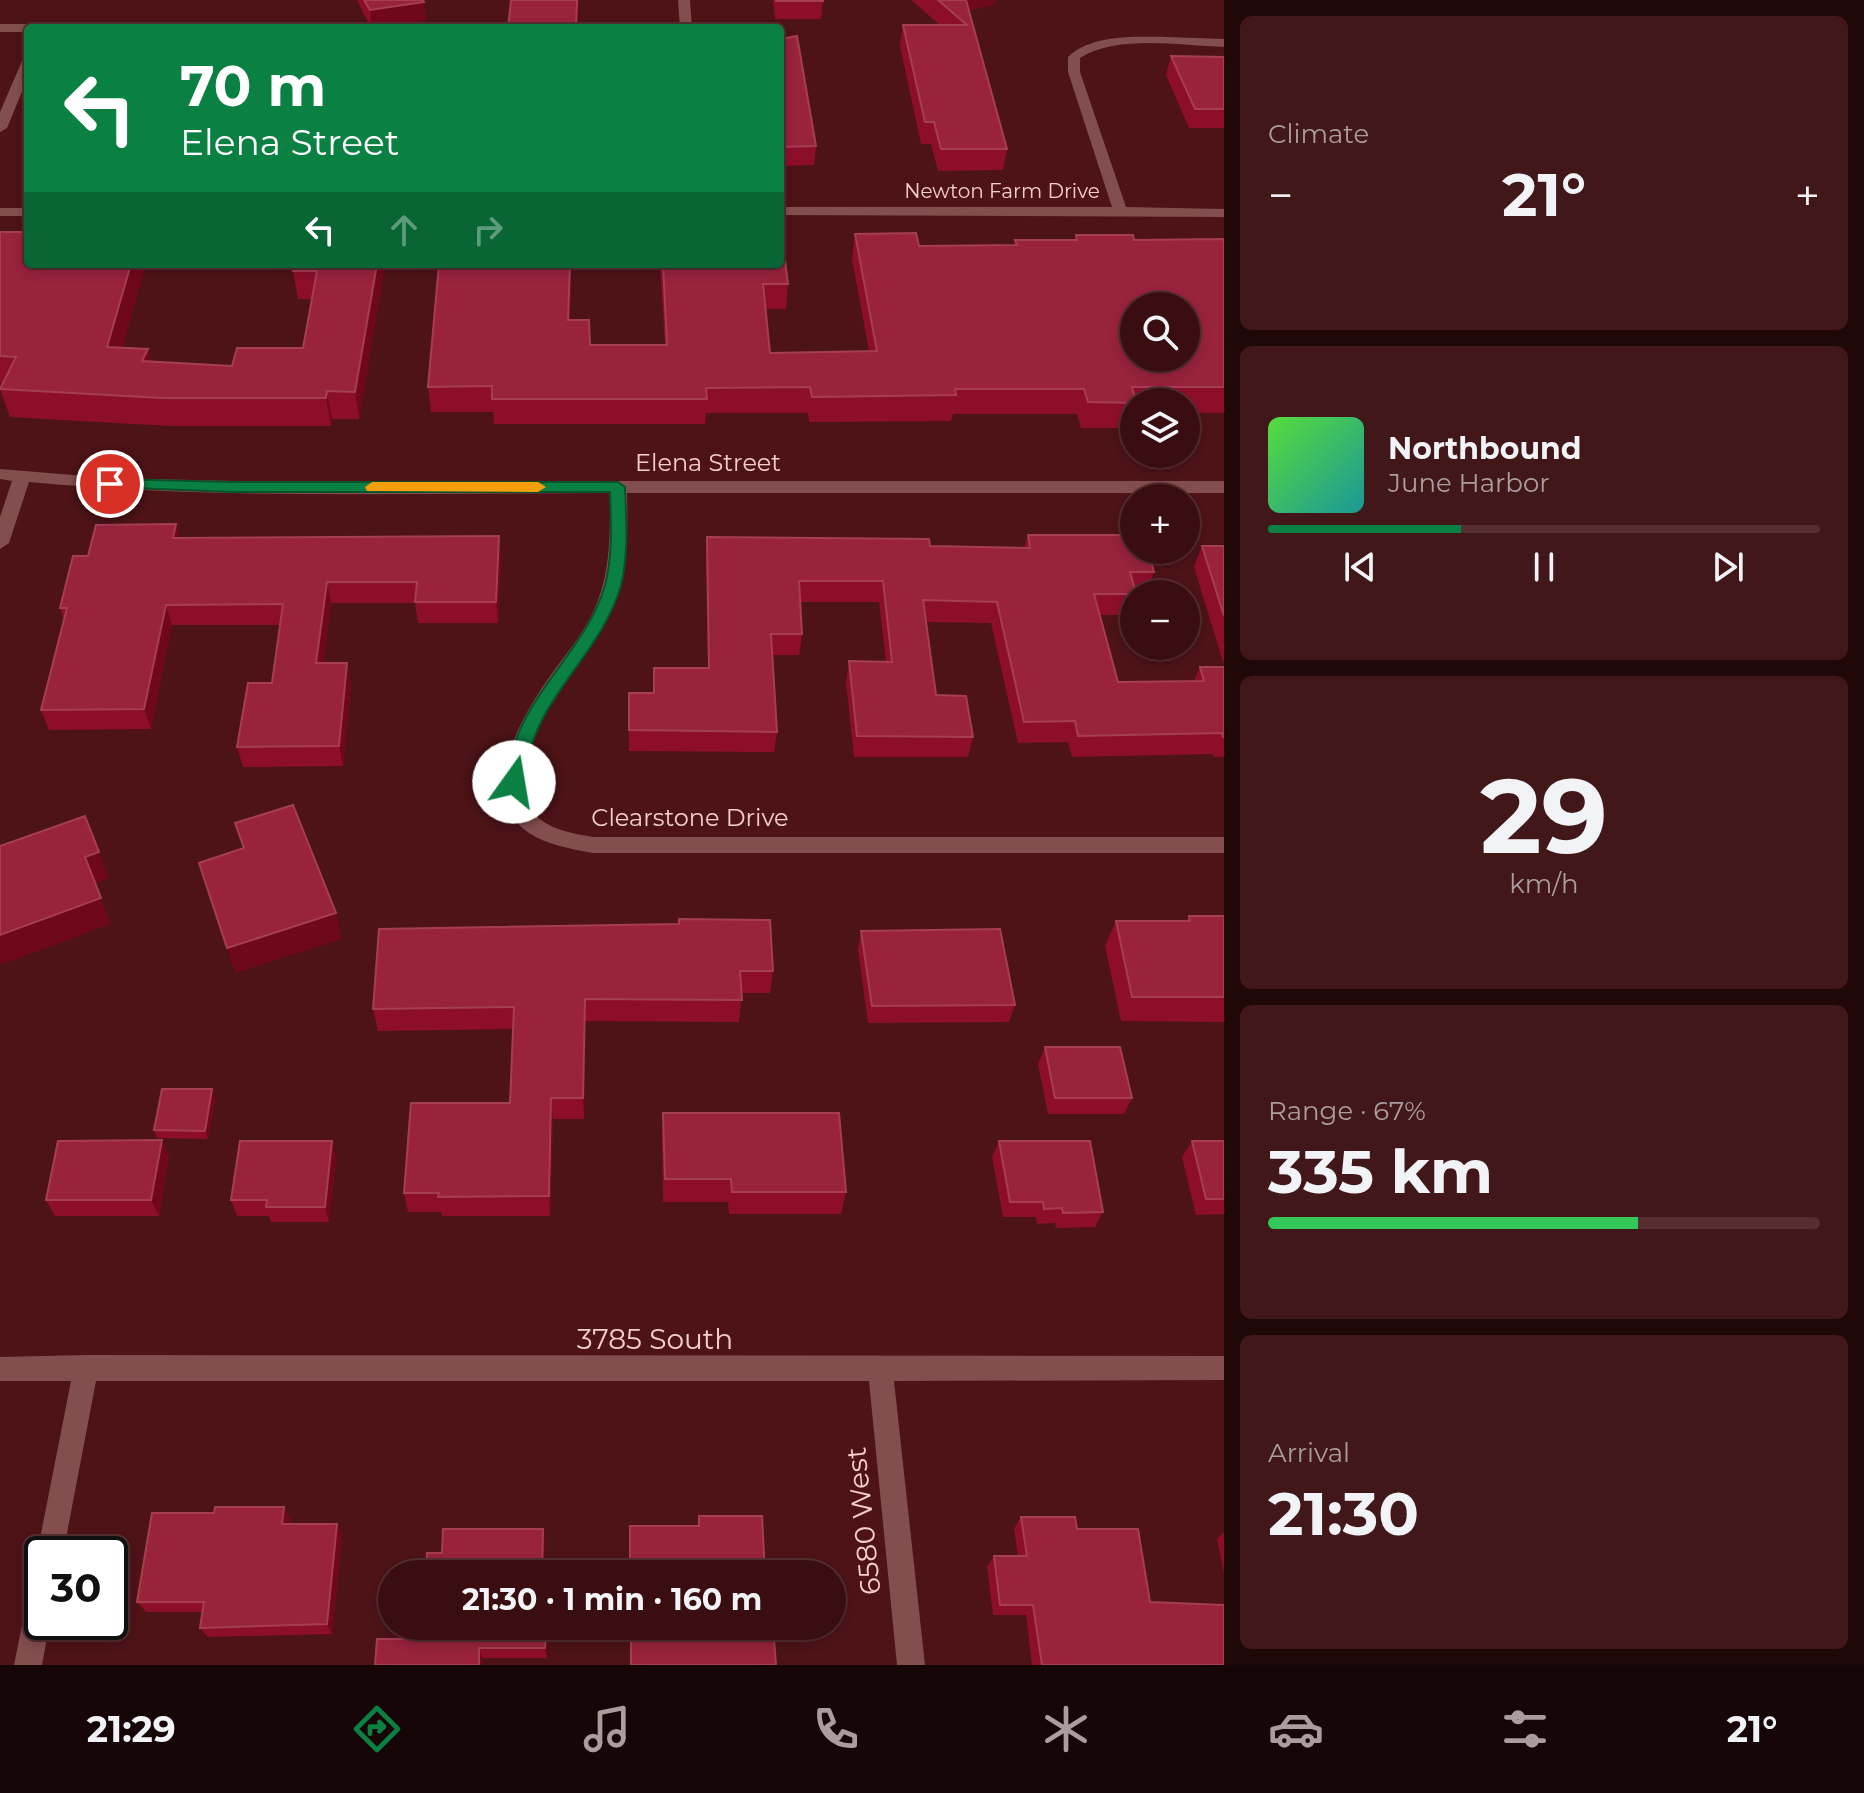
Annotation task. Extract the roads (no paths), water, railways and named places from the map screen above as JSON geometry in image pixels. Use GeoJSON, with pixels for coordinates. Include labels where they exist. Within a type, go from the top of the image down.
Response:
{"type":"FeatureCollection","features":[{"type":"Feature","properties":{"kind":"street"},"geometry":{"type":"LineString","coordinates":[[684,0],[686,24]]}},
{"type":"Feature","properties":{"kind":"street"},"geometry":{"type":"LineString","coordinates":[[0,28],[24,28]]}},
{"type":"Feature","properties":{"kind":"street"},"geometry":{"type":"LineString","coordinates":[[1120,211],[1074,72],[1074,57],[1080,51],[1100,44],[1224,43]]}},
{"type":"Feature","properties":{"kind":"street"},"geometry":{"type":"LineString","coordinates":[[0,128],[24,71]]}},
{"type":"Feature","properties":{"kind":"street","name":"Newton Farm Drive"},"geometry":{"type":"LineString","coordinates":[[784,211],[1224,213]]}},
{"type":"Feature","properties":{"kind":"street"},"geometry":{"type":"LineString","coordinates":[[0,212],[24,212]]}},
{"type":"Feature","properties":{"kind":"street","name":"Elena Street"},"geometry":{"type":"LineString","coordinates":[[0,474],[110,484],[233,487],[1224,487]]}},
{"type":"Feature","properties":{"kind":"street"},"geometry":{"type":"LineString","coordinates":[[0,543],[22,477]]}},
{"type":"Feature","properties":{"kind":"street","name":"Clearstone Drive"},"geometry":{"type":"LineString","coordinates":[[618,487],[619,543],[613,586],[593,630],[536,715],[515,766],[515,799],[520,816],[533,827],[550,837],[593,845],[1224,845]]}},
{"type":"Feature","properties":{"kind":"street"},"geometry":{"type":"LineString","coordinates":[[53,1536],[86,1367]]}},
{"type":"Feature","properties":{"kind":"street","name":"3785 South"},"geometry":{"type":"LineString","coordinates":[[0,1369],[1224,1368]]}},
{"type":"Feature","properties":{"kind":"street","name":"6580 West"},"geometry":{"type":"LineString","coordinates":[[880,1369],[911,1665]]}},
{"type":"Feature","properties":{"kind":"street"},"geometry":{"type":"LineString","coordinates":[[28,1665],[33,1640]]}}]}
